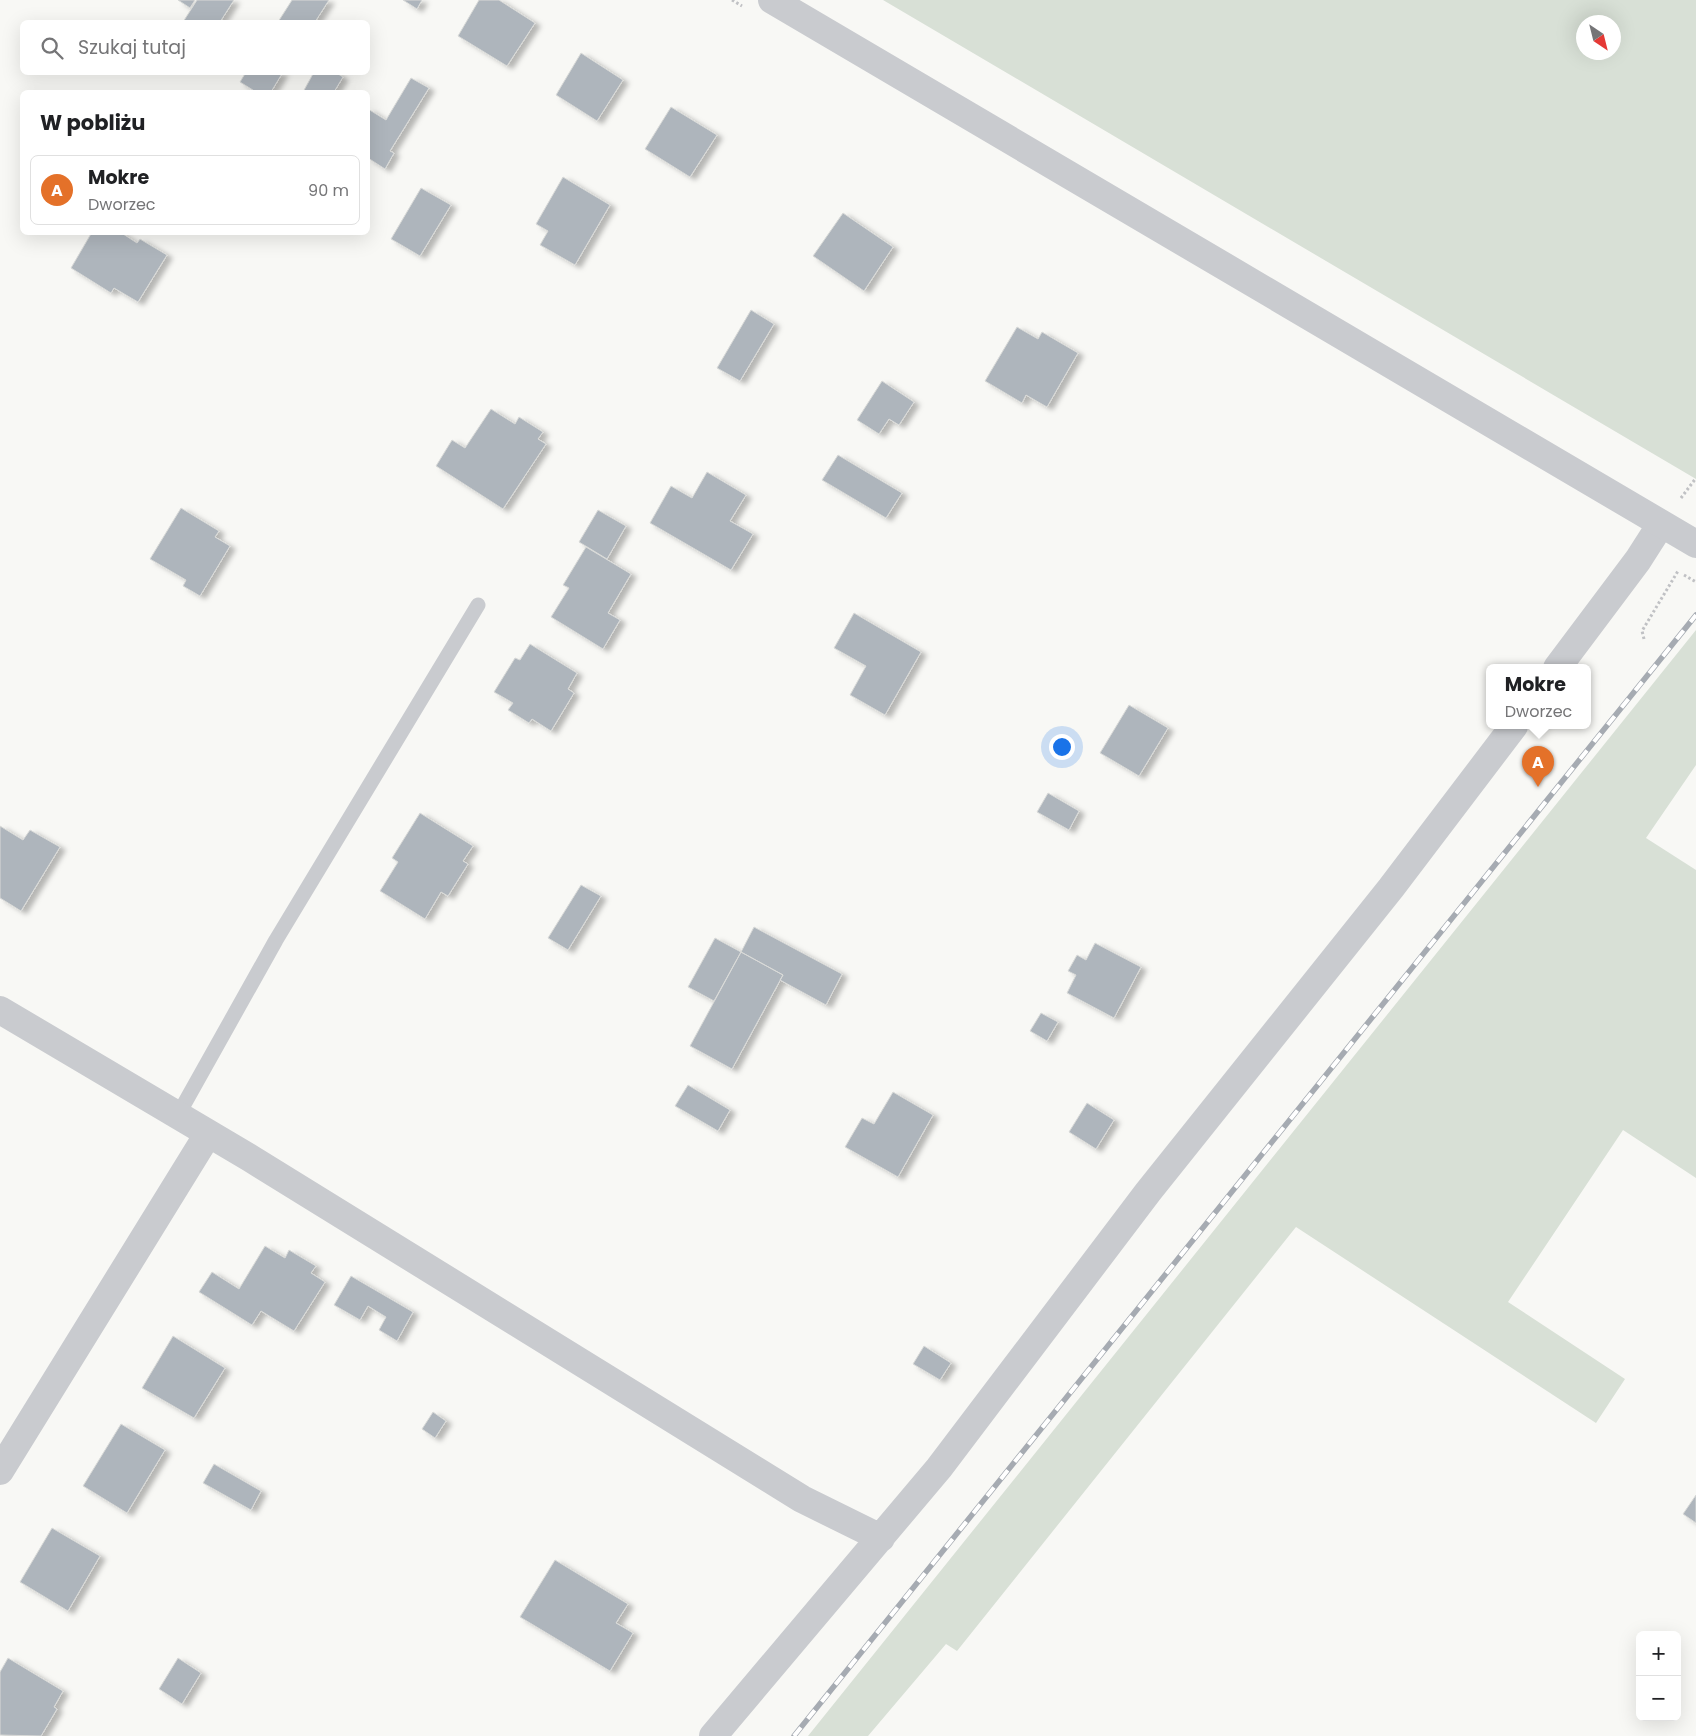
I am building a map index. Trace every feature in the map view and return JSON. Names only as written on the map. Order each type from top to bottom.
[{"type":"street","points":[[772,0],[1696,544]]},
{"type":"street","points":[[1560,664],[1638,560],[1661,524]]},
{"type":"street","points":[[712,1736],[882,1538],[938,1468],[1148,1192],[1391,888],[1512,729]]},
{"type":"street","points":[[0,1010],[178,1115],[527,1327],[802,1499],[882,1538]]},
{"type":"street","points":[[0,1471],[208,1134]]},
{"type":"lane","points":[[178,1115],[276,940],[478,605]]},
{"type":"path","points":[[1644,639],[1642,631],[1678,571]]},
{"type":"shaded area","points":[[883,0],[1696,0],[1696,479]]},
{"type":"shaded area","points":[[1696,630],[1696,765],[1646,838],[1696,870],[1696,1178],[1623,1130],[1508,1302],[1625,1379],[1596,1423],[1296,1227],[957,1651],[946,1644],[868,1736],[808,1736]]},
{"type":"building","points":[[178,0],[195,0],[190,8]]},
{"type":"building","points":[[197,0],[234,0],[221,20],[184,20]]},
{"type":"building","points":[[292,0],[329,0],[316,20],[279,20]]},
{"type":"building","points":[[403,0],[422,0],[417,9]]},
{"type":"building","points":[[479,0],[499,0],[535,23],[507,66],[458,36]]},
{"type":"building","points":[[581,53],[623,80],[597,121],[556,95]]},
{"type":"building","points":[[244,75],[281,75],[272,90],[253,90],[240,82]]},
{"type":"building","points":[[312,75],[340,75],[343,77],[335,90],[304,90]]},
{"type":"building","points":[[411,78],[429,88],[390,151],[394,153],[385,169],[370,159],[370,110],[386,120]]},
{"type":"building","points":[[671,107],[717,135],[690,177],[645,149]]},
{"type":"building","points":[[563,177],[610,205],[575,265],[540,245],[548,231],[536,224]]},
{"type":"building","points":[[421,188],[451,205],[420,256],[391,239]]},
{"type":"building","points":[[843,213],[893,247],[864,291],[813,256]]},
{"type":"building","points":[[90,235],[125,235],[137,243],[140,239],[167,255],[138,302],[114,288],[111,293],[71,268]]},
{"type":"building","points":[[751,310],[774,324],[740,381],[717,368]]},
{"type":"building","points":[[1017,327],[1038,339],[1042,332],[1078,353],[1047,407],[1026,395],[1022,403],[985,381]]},
{"type":"building","points":[[882,381],[914,402],[899,425],[889,419],[879,434],[857,420]]},
{"type":"building","points":[[491,409],[515,424],[519,417],[543,432],[538,439],[546,444],[503,509],[436,466],[452,440],[465,448]]},
{"type":"building","points":[[838,455],[902,493],[886,518],[822,480]]},
{"type":"building","points":[[707,472],[746,495],[730,521],[753,534],[731,570],[650,523],[671,486],[692,498]]},
{"type":"building","points":[[181,508],[219,531],[215,537],[230,546],[200,596],[183,586],[186,580],[150,559]]},
{"type":"building","points":[[598,510],[626,526],[607,559],[579,542]]},
{"type":"building","points":[[586,547],[631,574],[608,613],[620,620],[603,649],[551,617],[569,588],[563,585]]},
{"type":"building","points":[[854,613],[921,652],[885,715],[850,695],[866,666],[834,648]]},
{"type":"building","points":[[530,644],[577,673],[568,689],[574,693],[551,731],[532,719],[529,723],[508,710],[513,703],[494,692],[515,658],[520,660]]},
{"type":"building","points":[[1129,705],[1168,728],[1139,776],[1100,753]]},
{"type":"building","points":[[1048,793],[1079,811],[1069,830],[1037,812]]},
{"type":"building","points":[[420,813],[473,846],[463,861],[468,864],[448,896],[441,892],[425,919],[380,891],[398,862],[392,858]]},
{"type":"building","points":[[0,826],[23,840],[30,830],[60,847],[21,911],[0,898]]},
{"type":"building","points":[[581,885],[601,896],[568,950],[548,938]]},
{"type":"building","points":[[754,927],[842,974],[826,1005],[780,980],[783,975],[741,952]]},
{"type":"building","points":[[715,938],[741,952],[714,1001],[688,987]]},
{"type":"building","points":[[1095,943],[1141,967],[1114,1018],[1067,993],[1076,975],[1068,971],[1077,955],[1086,960]]},
{"type":"building","points":[[741,952],[783,975],[732,1069],[690,1046]]},
{"type":"building","points":[[1041,1013],[1058,1022],[1047,1041],[1030,1031]]},
{"type":"building","points":[[688,1085],[730,1110],[718,1131],[675,1106]]},
{"type":"building","points":[[893,1092],[933,1115],[898,1177],[845,1147],[862,1118],[874,1124]]},
{"type":"building","points":[[1087,1103],[1114,1120],[1096,1149],[1069,1132]]},
{"type":"building","points":[[265,1246],[285,1258],[289,1250],[316,1266],[311,1273],[325,1282],[294,1331],[261,1311],[252,1325],[199,1292],[212,1272],[239,1289]]},
{"type":"building","points":[[351,1276],[413,1312],[397,1341],[379,1330],[386,1317],[368,1306],[360,1320],[334,1305]]},
{"type":"building","points":[[173,1336],[225,1368],[194,1418],[142,1388]]},
{"type":"building","points":[[924,1346],[951,1363],[940,1380],[913,1364]]},
{"type":"building","points":[[433,1412],[446,1421],[435,1438],[422,1429]]},
{"type":"building","points":[[121,1424],[165,1450],[127,1513],[83,1486]]},
{"type":"building","points":[[214,1464],[261,1491],[251,1510],[203,1483]]},
{"type":"building","points":[[1696,1495],[1696,1523],[1683,1514]]},
{"type":"building","points":[[52,1528],[100,1556],[68,1611],[20,1582]]},
{"type":"building","points":[[555,1560],[628,1604],[616,1623],[633,1633],[610,1671],[520,1617]]},
{"type":"building","points":[[8,1658],[63,1691],[54,1707],[57,1709],[41,1736],[0,1735],[0,1672]]},
{"type":"building","points":[[178,1658],[201,1673],[182,1704],[159,1689]]},
{"type":"railway","points":[[794,1736],[1696,615]]},
{"type":"place","name":"Mokre","points":[[1538,787]]}]
